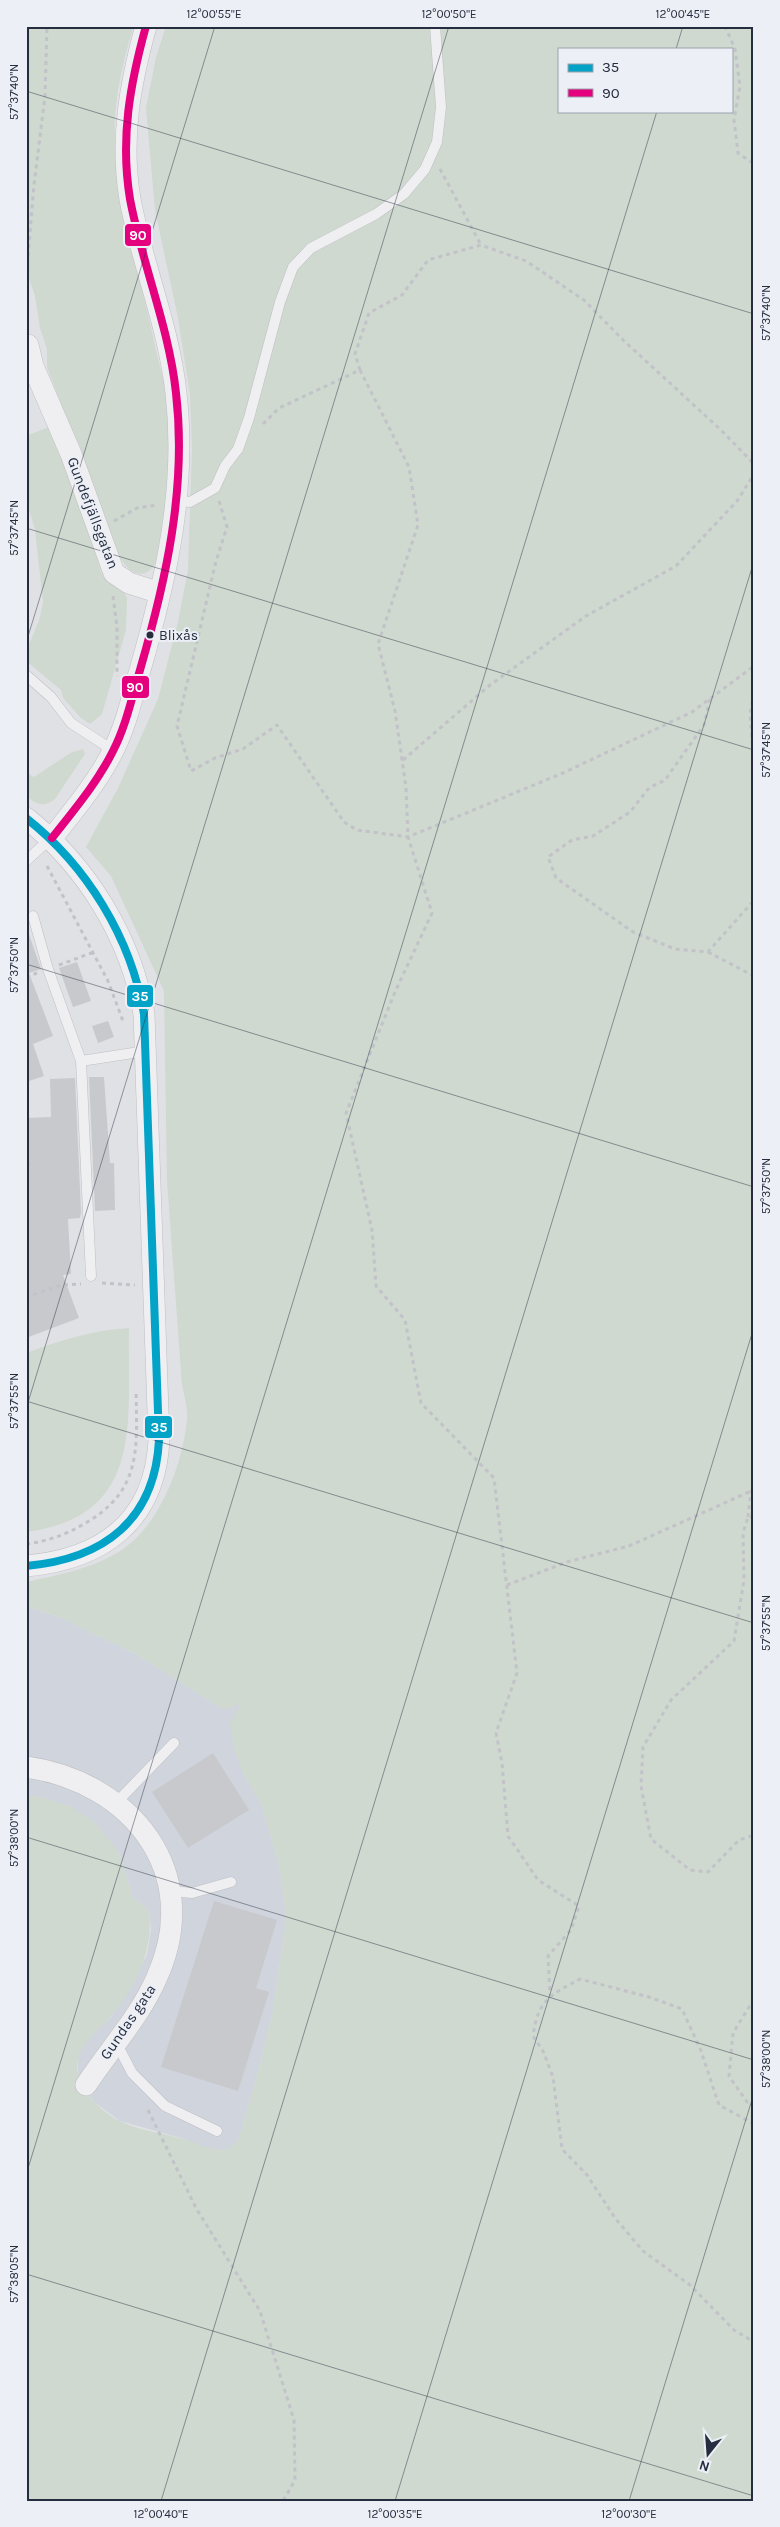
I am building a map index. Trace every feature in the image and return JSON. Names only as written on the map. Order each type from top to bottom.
[{"type":"street","points":[[52,838],[98,778],[114,751],[120,736],[160,593],[177,501],[179,453],[176,394],[168,344],[137,230],[127,164],[128,102],[146,26]]},
{"type":"street","name":"Gundefjällsgatan","points":[[28,345],[30,367],[71,454],[114,573],[129,583],[160,593]]},
{"type":"street","points":[[26,818],[52,838],[66,853],[101,901],[122,942],[140,989],[144,1014],[146,1051],[160,1440],[154,1477],[146,1499],[134,1517],[118,1533],[100,1546],[77,1556],[46,1564],[26,1566]]},
{"type":"street","name":"Gundas gata","points":[[26,1767],[70,1778],[93,1787],[117,1802],[146,1834],[161,1856],[172,1892],[172,1922],[167,1950],[158,1976],[148,1997],[86,2084]]},
{"type":"lane","points":[[177,501],[190,502],[215,488],[225,466],[238,449],[280,302],[293,267],[310,248],[376,214],[404,194],[425,169],[437,142],[441,107],[435,26]]},
{"type":"lane","points":[[26,675],[52,697],[71,723],[114,751]]},
{"type":"lane","points":[[26,861],[52,838]]},
{"type":"lane","points":[[33,916],[48,969],[82,1061],[90,1276]]},
{"type":"lane","points":[[82,1061],[146,1051]]},
{"type":"lane","points":[[117,1802],[174,1743]]},
{"type":"lane","points":[[172,1892],[192,1893],[231,1882]]},
{"type":"lane","points":[[116,2041],[132,2073],[165,2106],[217,2131]]},
{"type":"path","points":[[26,280],[34,185],[45,96],[47,26]]},
{"type":"path","points":[[725,26],[735,49],[740,86],[734,120],[738,153],[754,164]]},
{"type":"path","points":[[432,154],[481,246]]},
{"type":"path","points":[[550,1995],[548,1956],[572,1930],[579,1906],[538,1880],[508,1836],[502,1763],[496,1733],[517,1673],[494,1478],[421,1403],[405,1320],[376,1286],[372,1230],[346,1113],[395,992],[432,913],[408,837],[406,788],[395,711],[378,644],[418,525],[409,467],[360,370],[355,354],[369,313],[402,295],[428,260],[481,246],[526,261],[584,300],[623,340],[721,430],[754,464]]},
{"type":"path","points":[[258,428],[279,408],[360,370]]},
{"type":"path","points":[[402,761],[490,685],[578,621],[676,566],[736,501],[754,474]]},
{"type":"path","points":[[215,488],[227,527],[216,561],[177,726],[191,771],[215,758],[243,749],[278,726],[344,822],[358,830],[408,837],[563,773],[692,712],[754,666]]},
{"type":"path","points":[[99,528],[137,508],[177,501]]},
{"type":"path","points":[[114,573],[112,592],[117,627],[118,656],[116,679]]},
{"type":"path","points":[[754,693],[750,713],[754,768]]},
{"type":"path","points":[[710,698],[704,725],[665,780],[649,788],[630,812],[594,836],[572,840],[548,857],[556,878],[633,932],[675,949],[708,952],[754,976]]},
{"type":"path","points":[[37,853],[45,862],[94,952],[117,1002],[123,1024]]},
{"type":"path","points":[[708,952],[754,900]]},
{"type":"path","points":[[26,1164],[34,1163]]},
{"type":"path","points":[[134,1279],[135,1294]]},
{"type":"path","points":[[26,1544],[48,1541],[75,1529],[101,1514],[116,1501],[127,1482],[135,1454],[136,1382]]},
{"type":"path","points":[[507,1585],[567,1562],[629,1546],[752,1490]]},
{"type":"path","points":[[752,1490],[748,1517],[743,1533],[744,1580],[734,1641],[670,1700],[643,1747],[641,1786],[651,1840],[690,1870],[708,1872],[739,1840],[754,1835]]},
{"type":"path","points":[[748,1517],[754,1517]]},
{"type":"path","points":[[754,2124],[719,2105],[701,2051],[682,2009],[649,1997],[580,1979],[550,1995],[536,2016],[533,2036],[543,2051],[553,2077],[562,2149],[587,2175],[616,2218],[643,2251],[690,2285],[734,2330],[754,2342]]},
{"type":"path","points":[[754,1999],[733,2033],[729,2076],[747,2102],[754,2104]]},
{"type":"path","points":[[146,2105],[196,2208],[260,2310],[294,2420],[296,2480],[283,2501]]},
{"type":"shaded area","points":[[26,26],[134,26],[126,52],[117,96],[115,138],[117,165],[131,245],[167,394],[170,423],[169,498],[166,525],[161,548],[154,565],[145,573],[140,574],[132,571],[117,552],[47,367],[47,349],[40,328],[35,296],[26,270]]},
{"type":"shaded area","points":[[166,26],[754,26],[754,2501],[26,2501],[26,1795],[45,1798],[71,1807],[94,1822],[119,1852],[132,1896],[149,1911],[149,1939],[136,1979],[121,2004],[85,2044],[79,2056],[77,2066],[82,2086],[95,2103],[120,2121],[151,2132],[183,2139],[214,2149],[226,2150],[238,2141],[257,2077],[272,2015],[285,1930],[285,1905],[278,1860],[262,1806],[243,1773],[234,1748],[230,1724],[241,1704],[230,1708],[221,1708],[136,1654],[62,1618],[26,1606],[26,1582],[89,1566],[112,1556],[136,1538],[159,1508],[168,1491],[181,1454],[187,1419],[182,1385],[167,1181],[164,991],[111,876],[86,847],[118,788],[158,699],[178,622],[188,570],[192,448],[190,395],[178,318],[155,210],[146,108],[156,57]]},
{"type":"shaded area","points":[[49,427],[93,542],[101,572],[124,592],[127,598],[126,630],[102,714],[90,724],[81,718],[63,698],[61,690],[26,661],[26,651],[39,621],[43,602],[35,529],[26,501],[26,436]]},
{"type":"shaded area","points":[[83,749],[85,754],[55,799],[51,802],[40,804],[26,796],[26,772],[34,777],[72,752]]},
{"type":"shaded area","points":[[129,1328],[127,1429],[122,1459],[111,1485],[92,1506],[65,1522],[26,1532],[26,1353],[64,1340],[115,1329]]},
{"type":"shaded area","points":[[26,1606],[62,1618],[136,1654],[221,1708],[241,1704],[243,1773],[262,1806],[278,1860],[285,1905],[285,1930],[272,2015],[257,2077],[238,2141],[226,2151],[209,2150],[184,2139],[120,2121],[94,2102],[78,2080],[78,2058],[84,2043],[112,2016],[147,1955],[151,1929],[149,1911],[132,1896],[119,1852],[45,1798],[26,1795]]},
{"type":"building","points":[[26,926],[41,969],[29,973],[53,1036],[33,1044],[44,1076],[26,1082]]},
{"type":"building","points":[[77,962],[91,1001],[73,1007],[59,968]]},
{"type":"building","points":[[108,1021],[114,1037],[98,1043],[92,1026]]},
{"type":"building","points":[[89,1077],[104,1077],[110,1163],[114,1163],[115,1210],[95,1211]]},
{"type":"building","points":[[75,1078],[81,1212],[80,1218],[68,1219],[71,1274],[63,1275],[79,1318],[26,1338],[26,1118],[51,1117],[50,1079]]},
{"type":"building","points":[[213,1753],[249,1810],[188,1848],[152,1792]]},
{"type":"building","points":[[214,1901],[277,1920],[256,1988],[269,1992],[238,2091],[161,2067]]},
{"type":"transit line","name":"90","points":[[52,838],[100,774],[122,732],[166,568],[176,499],[179,464],[179,428],[173,368],[162,320],[135,223],[127,177],[126,133],[128,112],[135,69],[146,26]]},
{"type":"transit line","name":"35","points":[[26,818],[68,858],[87,881],[103,906],[129,958],[144,1014],[159,1440],[155,1468],[148,1492],[136,1513],[120,1530],[101,1544],[79,1555],[54,1562],[26,1566]]},
{"type":"place","name":"Blixås","points":[[150,635]]}]
